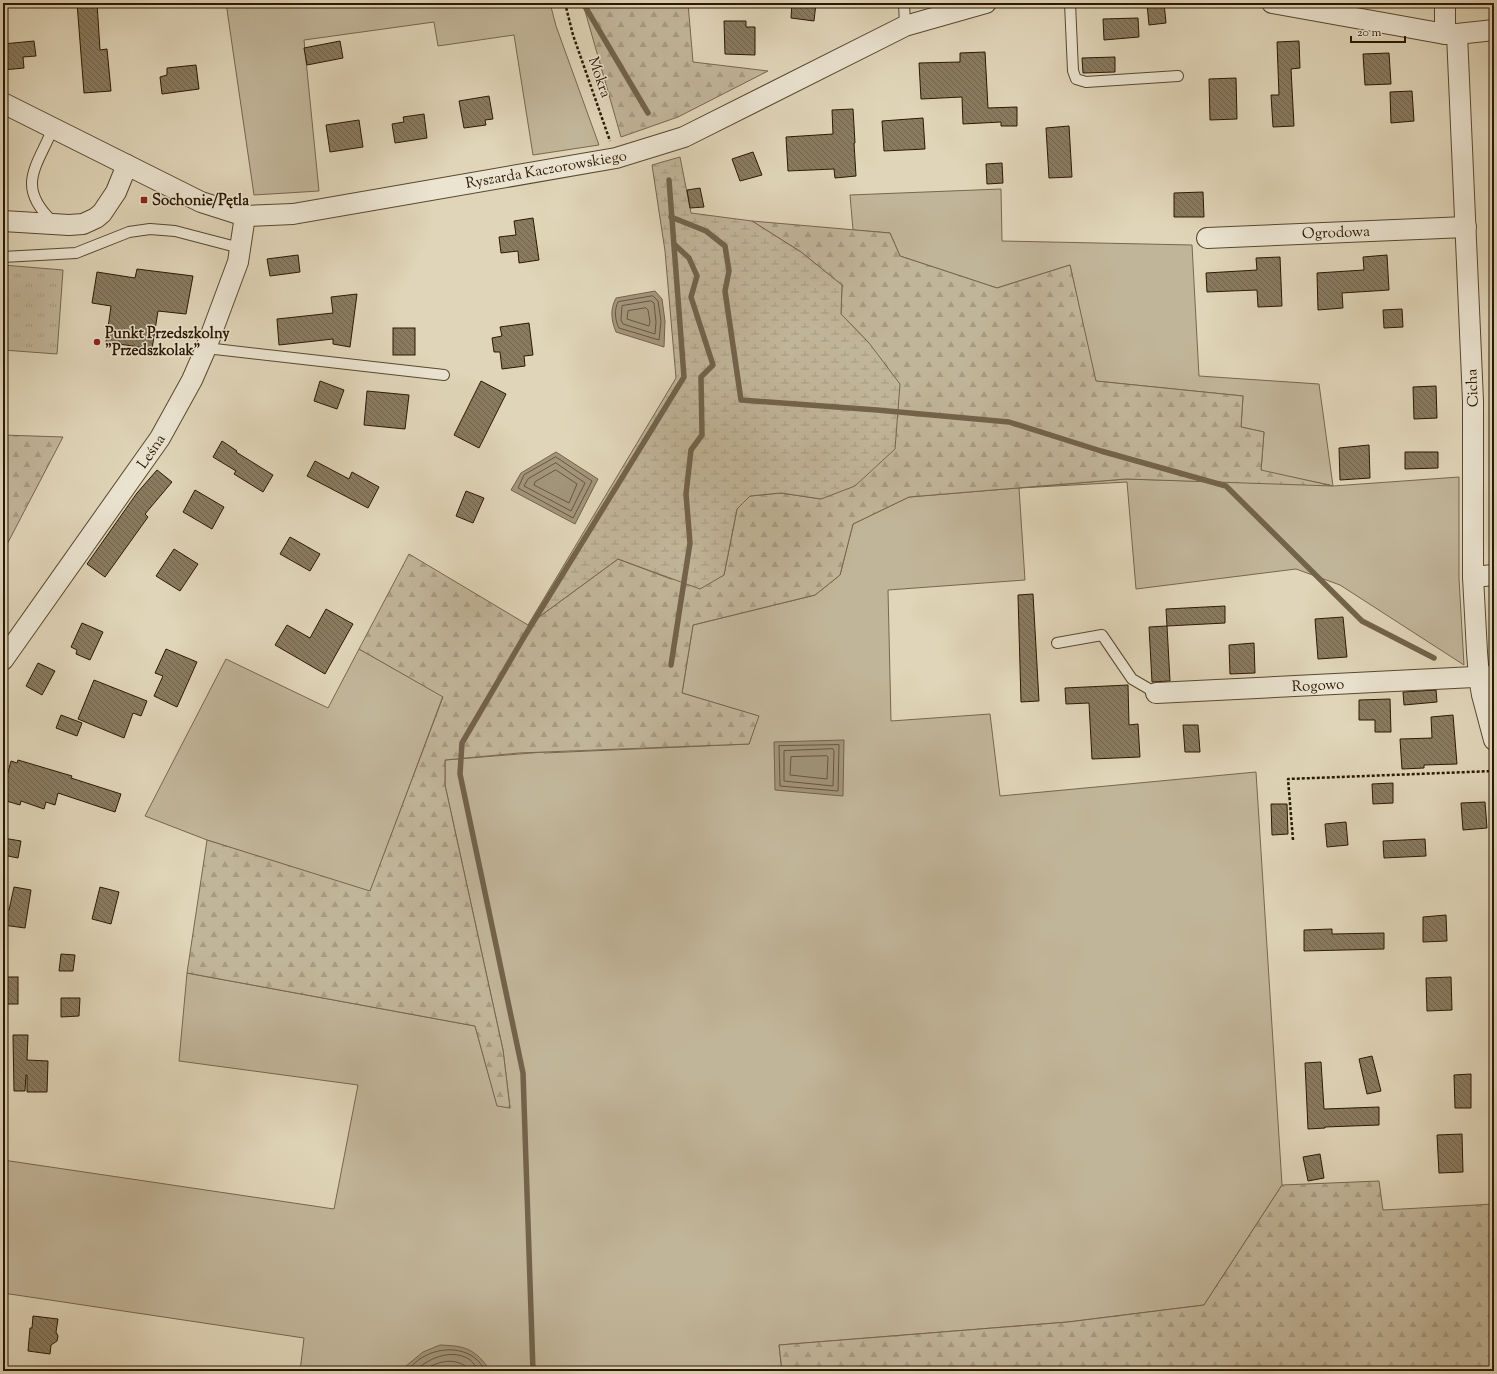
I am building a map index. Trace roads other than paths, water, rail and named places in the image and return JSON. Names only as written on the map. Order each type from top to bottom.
[{"type":"street","name":"Ryszarda Kaczorowskiego","points":[[245,216],[293,214],[616,158],[684,137],[905,26],[986,3]]},
{"type":"street","points":[[1272,3],[1451,34],[1494,30]]},
{"type":"street","name":"Cicha","points":[[1445,3],[1451,34],[1466,227],[1473,401],[1473,577],[1494,740]]},
{"type":"street","points":[[3,103],[201,202],[245,216]]},
{"type":"street","points":[[3,221],[55,225],[83,224],[96,218],[102,213],[116,192],[127,164]]},
{"type":"street","name":"Leśna","points":[[3,660],[160,438],[192,380],[206,348],[238,262],[245,216]]},
{"type":"street","name":"Ogrodowa","points":[[1207,238],[1466,227]]},
{"type":"street","points":[[1473,577],[1494,575]]},
{"type":"street","name":"Rogowo","points":[[1156,693],[1486,676]]},
{"type":"lane","points":[[904,3],[905,26]]},
{"type":"lane","points":[[1070,3],[1073,71],[1076,79],[1086,82],[1178,76]]},
{"type":"lane","points":[[52,128],[36,161],[31,188],[35,202],[42,212],[55,225]]},
{"type":"lane","points":[[3,257],[76,253],[129,232],[150,229],[175,231],[240,248]]},
{"type":"lane","points":[[206,348],[444,375]]},
{"type":"lane","points":[[1057,642],[1102,635],[1132,679],[1156,693]]},
{"type":"water","points":[[655,291],[662,299],[665,321],[664,347],[616,332],[612,319],[612,310],[616,298]]},
{"type":"water","points":[[556,452],[598,479],[575,524],[511,490],[521,473]]},
{"type":"water","points":[[844,740],[843,796],[775,790],[774,742]]},
{"type":"water","points":[[440,1345],[458,1346],[468,1349],[482,1360],[489,1371],[400,1371],[423,1352]]},
{"type":"waterway","points":[[583,3],[648,113]]},
{"type":"waterway","points":[[533,1371],[523,1073],[460,774],[462,743],[524,637],[684,377],[669,180]]},
{"type":"waterway","points":[[671,217],[706,231],[725,246],[729,271],[725,291],[741,400],[1009,422],[1101,451],[1226,486],[1362,621],[1434,658]]},
{"type":"waterway","points":[[671,665],[690,543],[686,494],[691,450],[702,435],[701,377],[713,365],[691,297],[697,276],[689,258],[674,244]]},
{"type":"place","name":"Sochonie/Pętla","points":[[144,200]]},
{"type":"place","name":"Punkt Przedszkolny \"Przedszkolak\"","points":[[97,342]]}]
